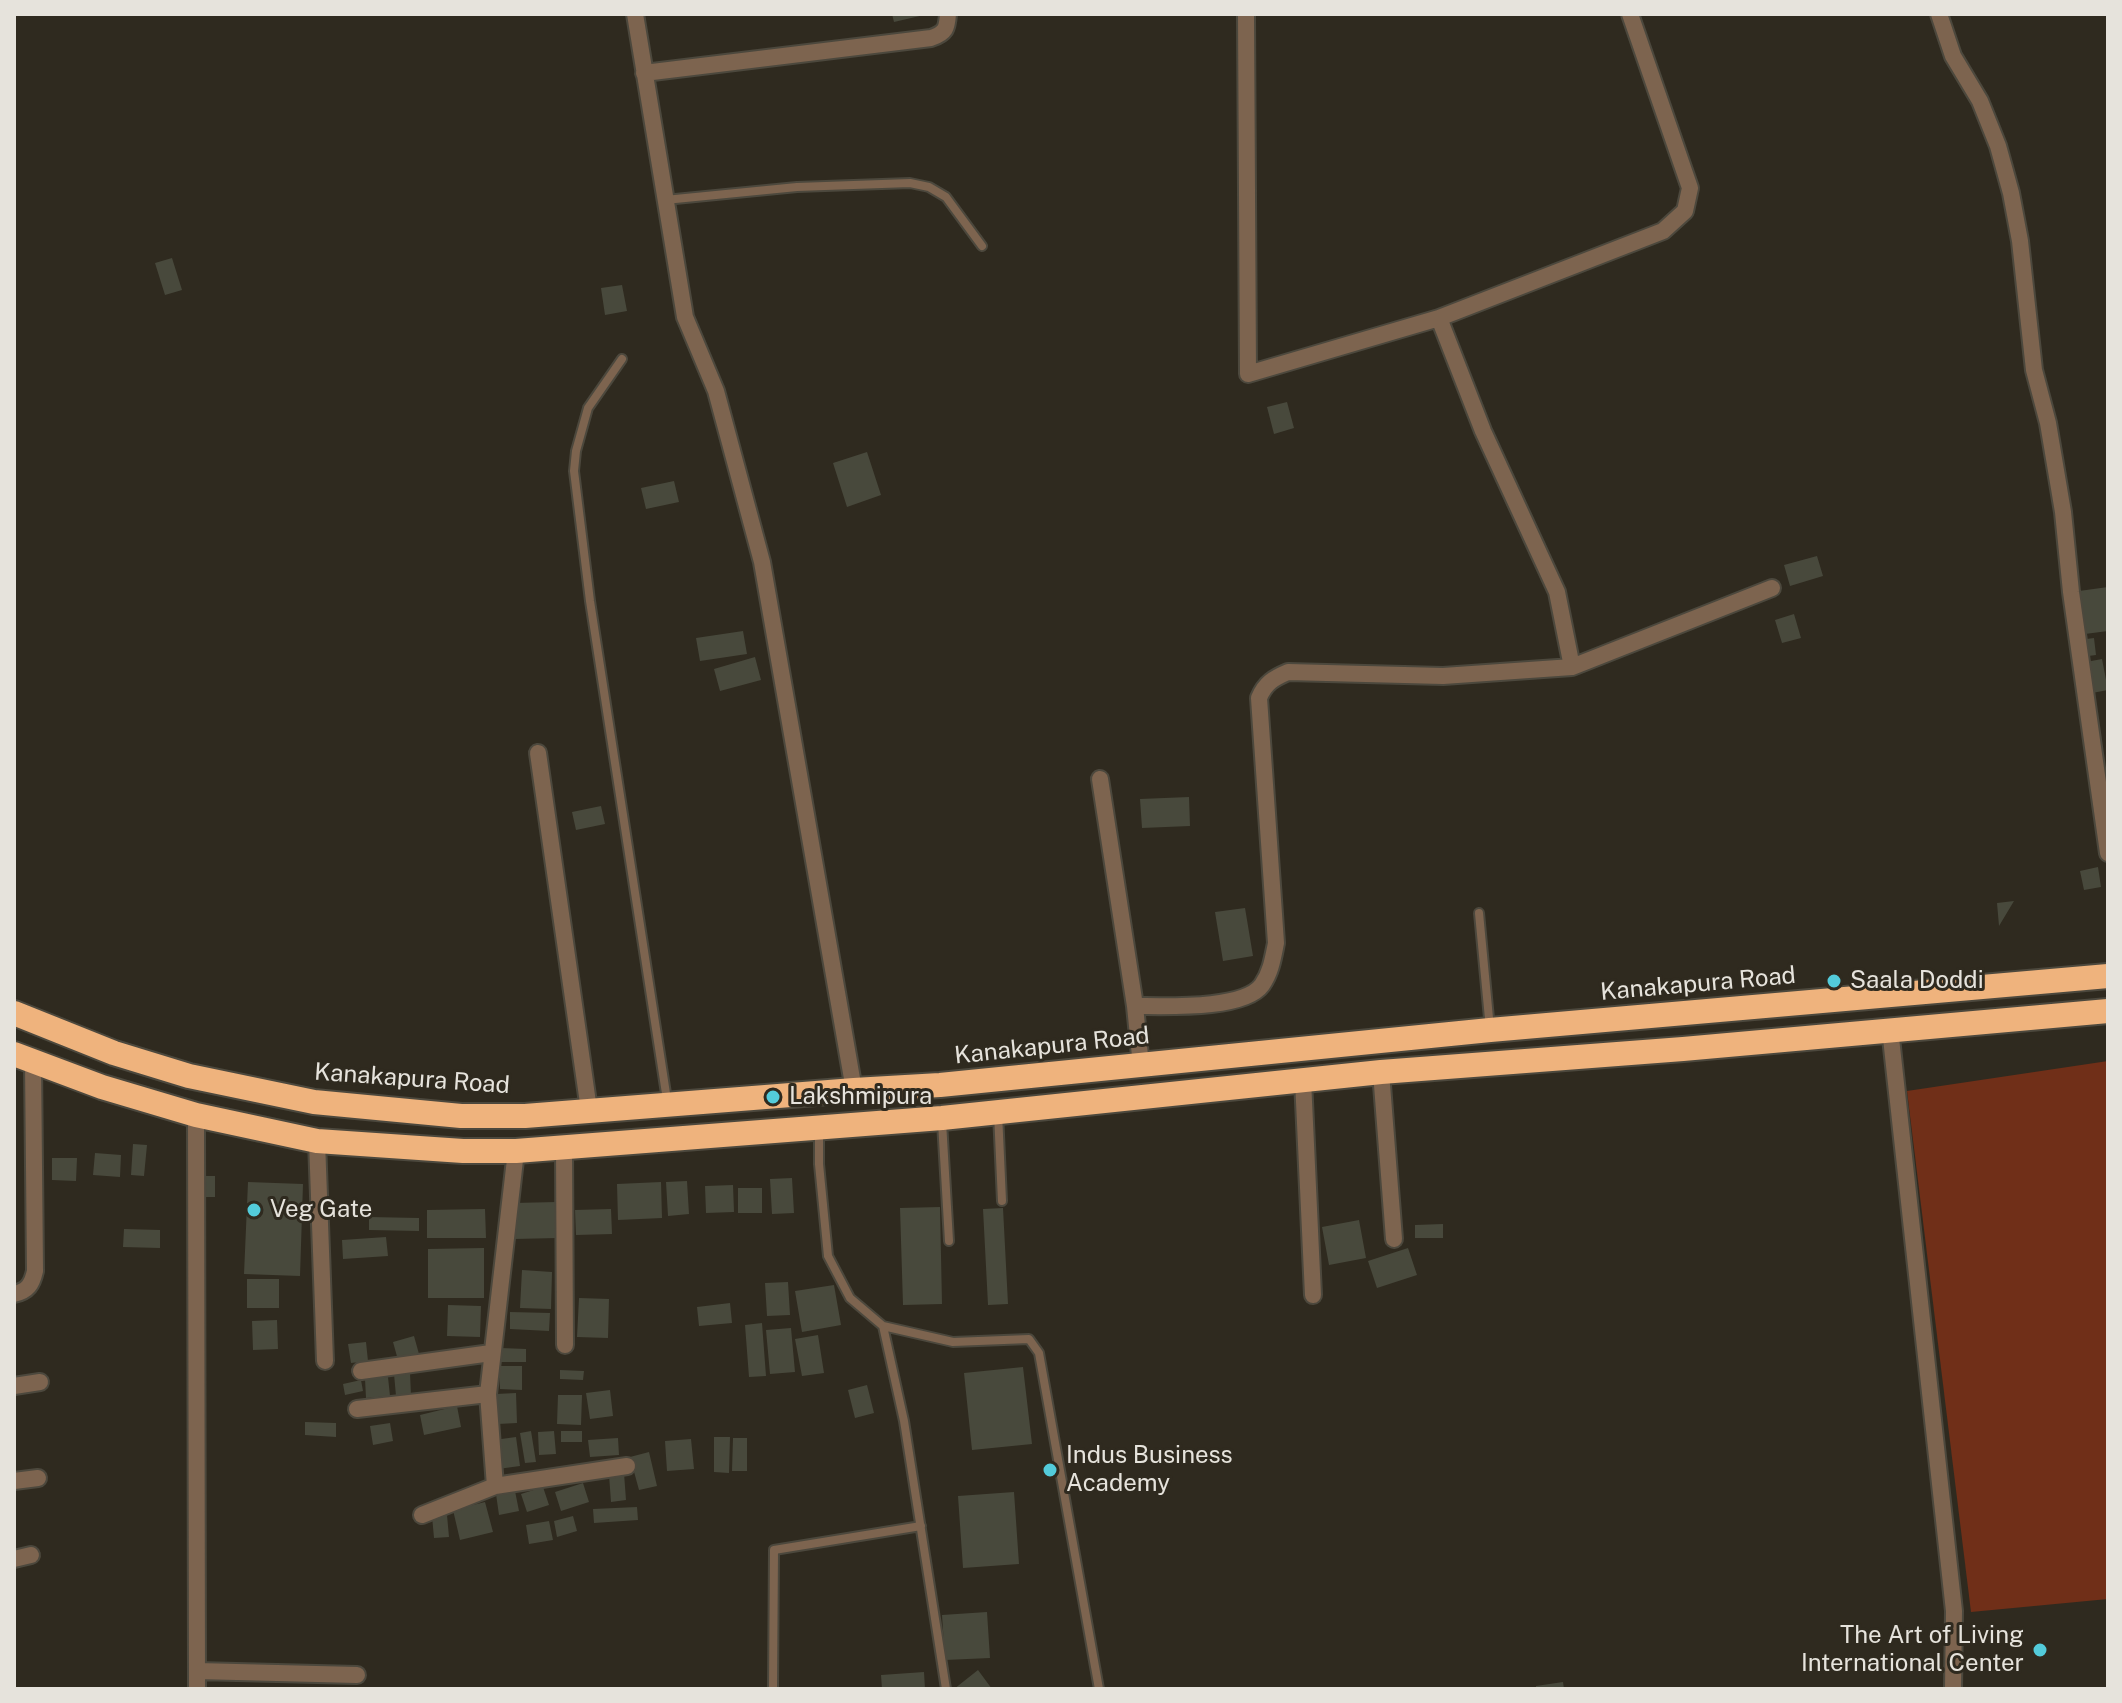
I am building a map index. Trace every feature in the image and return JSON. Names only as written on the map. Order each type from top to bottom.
[{"type":"highway","name":"Kanakapura Road","points":[[14,1013],[114,1053],[189,1076],[314,1102],[461,1116],[525,1116],[940,1085],[1490,1030],[2108,976]]},
{"type":"highway","points":[[24,1058],[102,1087],[196,1115],[317,1141],[463,1151],[516,1151],[942,1118],[1381,1072],[1697,1048],[2108,1011]]},
{"type":"highway","points":[[1220,1058],[1223,1088]]},
{"type":"street","points":[[635,14],[685,317],[716,391],[738,463],[762,562],[854,1090]]},
{"type":"street","points":[[644,73],[931,38],[947,29],[948,14]]},
{"type":"street","points":[[1246,14],[1248,374],[1439,318],[1663,231],[1685,211],[1690,188],[1630,14]]},
{"type":"street","points":[[1939,14],[1953,56],[1980,101],[1998,146],[2011,193],[2020,241],[2034,370],[2048,423],[2063,512],[2071,592],[2108,853]]},
{"type":"street","points":[[1439,318],[1483,431],[1557,592],[1572,667]]},
{"type":"street","points":[[1135,1006],[1246,999],[1261,987],[1272,965],[1276,943],[1259,698],[1262,689],[1272,679],[1288,672],[1443,676],[1572,667],[1772,588]]},
{"type":"street","points":[[538,753],[589,1110]]},
{"type":"street","points":[[1100,779],[1135,1006],[1141,1066]]},
{"type":"street","points":[[1890,1029],[1954,1611],[1953,1689]]},
{"type":"street","points":[[14,1294],[32,1284],[35,1271],[24,1058]]},
{"type":"street","points":[[1381,1072],[1394,1239]]},
{"type":"street","points":[[1303,1080],[1313,1295]]},
{"type":"street","points":[[196,1115],[197,1689]]},
{"type":"street","points":[[317,1141],[325,1361]]},
{"type":"street","points":[[564,1147],[565,1345]]},
{"type":"street","points":[[495,1486],[488,1394],[516,1151]]},
{"type":"street","points":[[361,1371],[491,1353]]},
{"type":"street","points":[[14,1386],[40,1382]]},
{"type":"street","points":[[357,1409],[488,1394]]},
{"type":"street","points":[[422,1515],[495,1486],[627,1466]]},
{"type":"street","points":[[14,1481],[38,1478]]},
{"type":"street","points":[[197,1671],[357,1675]]},
{"type":"lane","points":[[664,200],[797,187],[910,183],[929,187],[946,197],[982,246]]},
{"type":"lane","points":[[622,359],[588,408],[574,471],[592,616],[668,1105]]},
{"type":"lane","points":[[1479,913],[1490,1030]]},
{"type":"lane","points":[[998,1113],[1002,1201]]},
{"type":"lane","points":[[942,1118],[949,1241]]},
{"type":"lane","points":[[819,1126],[819,1164],[828,1256],[850,1298],[883,1326],[953,1342],[1029,1339],[1039,1353],[1099,1689]]},
{"type":"lane","points":[[883,1326],[904,1421],[946,1689]]},
{"type":"lane","points":[[773,1689],[774,1550],[921,1526]]},
{"type":"shaded area","points":[[2108,1061],[2108,1599],[1971,1612],[1907,1091]]},
{"type":"building","points":[[892,14],[924,14],[924,15],[894,22]]},
{"type":"building","points":[[172,258],[182,290],[165,295],[155,263]]},
{"type":"building","points":[[622,285],[627,311],[605,315],[601,288]]},
{"type":"building","points":[[1287,402],[1294,428],[1274,434],[1267,407]]},
{"type":"building","points":[[867,452],[881,495],[847,507],[833,463]]},
{"type":"building","points":[[674,481],[679,502],[646,509],[641,488]]},
{"type":"building","points":[[1817,556],[1823,576],[1790,586],[1784,565]]},
{"type":"building","points":[[2108,587],[2108,631],[2085,634],[2079,591]]},
{"type":"building","points":[[1794,614],[1801,638],[1782,643],[1775,620]]},
{"type":"building","points":[[743,631],[747,654],[700,661],[696,638]]},
{"type":"building","points":[[2094,638],[2096,655],[2081,657],[2079,640]]},
{"type":"building","points":[[755,657],[761,680],[720,691],[714,669]]},
{"type":"building","points":[[2102,659],[2108,690],[2092,693],[2086,662]]},
{"type":"building","points":[[1189,797],[1190,826],[1142,828],[1140,799]]},
{"type":"building","points":[[601,806],[605,824],[576,830],[572,812]]},
{"type":"building","points":[[2098,867],[2101,887],[2084,890],[2080,871]]},
{"type":"building","points":[[2014,901],[1999,926],[1997,903]]},
{"type":"building","points":[[1245,908],[1253,956],[1223,961],[1215,912]]},
{"type":"building","points":[[133,1144],[147,1145],[144,1176],[131,1175]]},
{"type":"building","points":[[95,1153],[121,1155],[120,1177],[93,1175]]},
{"type":"building","points":[[52,1158],[77,1158],[76,1181],[52,1180]]},
{"type":"building","points":[[203,1176],[215,1176],[215,1197],[204,1197]]},
{"type":"building","points":[[792,1178],[794,1213],[772,1214],[770,1179]]},
{"type":"building","points":[[687,1181],[689,1214],[668,1216],[666,1182]]},
{"type":"building","points":[[248,1182],[303,1184],[300,1276],[244,1274]]},
{"type":"building","points":[[661,1182],[662,1218],[618,1220],[617,1184]]},
{"type":"building","points":[[733,1185],[734,1212],[706,1213],[705,1186]]},
{"type":"building","points":[[738,1188],[762,1188],[762,1213],[738,1213]]},
{"type":"building","points":[[557,1202],[558,1238],[514,1239],[513,1203]]},
{"type":"building","points":[[940,1207],[942,1304],[903,1305],[900,1208]]},
{"type":"building","points":[[1003,1208],[1008,1304],[988,1305],[983,1209]]},
{"type":"building","points":[[485,1209],[486,1238],[427,1238],[427,1210]]},
{"type":"building","points":[[611,1209],[612,1234],[576,1235],[575,1210]]},
{"type":"building","points":[[369,1217],[419,1218],[419,1231],[369,1230]]},
{"type":"building","points":[[1359,1220],[1366,1258],[1329,1265],[1322,1227]]},
{"type":"building","points":[[1443,1224],[1443,1238],[1415,1238],[1415,1225]]},
{"type":"building","points":[[124,1229],[160,1230],[160,1248],[123,1247]]},
{"type":"building","points":[[386,1237],[388,1256],[343,1259],[342,1240]]},
{"type":"building","points":[[484,1248],[484,1298],[428,1298],[428,1249]]},
{"type":"building","points":[[1408,1248],[1417,1275],[1377,1288],[1368,1261]]},
{"type":"building","points":[[522,1270],[552,1272],[551,1309],[520,1308]]},
{"type":"building","points":[[247,1279],[279,1279],[279,1308],[247,1308]]},
{"type":"building","points":[[788,1282],[790,1315],[767,1316],[765,1283]]},
{"type":"building","points":[[834,1285],[841,1325],[802,1332],[795,1291]]},
{"type":"building","points":[[579,1298],[609,1299],[608,1338],[577,1337]]},
{"type":"building","points":[[730,1303],[732,1323],[699,1326],[697,1307]]},
{"type":"building","points":[[448,1305],[481,1306],[480,1337],[447,1336]]},
{"type":"building","points":[[510,1312],[550,1313],[549,1331],[510,1329]]},
{"type":"building","points":[[277,1320],[278,1349],[253,1350],[252,1321]]},
{"type":"building","points":[[762,1323],[766,1376],[749,1377],[745,1325]]},
{"type":"building","points":[[791,1328],[795,1372],[770,1374],[766,1330]]},
{"type":"building","points":[[818,1335],[824,1373],[802,1376],[795,1339]]},
{"type":"building","points":[[414,1336],[419,1354],[398,1360],[393,1342]]},
{"type":"building","points":[[366,1342],[368,1361],[351,1363],[348,1344]]},
{"type":"building","points":[[501,1348],[526,1349],[526,1362],[501,1362]]},
{"type":"building","points":[[499,1366],[522,1366],[522,1390],[500,1389]]},
{"type":"building","points":[[1023,1367],[1032,1444],[972,1450],[964,1373]]},
{"type":"building","points":[[560,1370],[584,1371],[583,1380],[560,1379]]},
{"type":"building","points":[[410,1373],[411,1395],[396,1396],[394,1374]]},
{"type":"building","points":[[388,1377],[390,1396],[366,1398],[365,1379]]},
{"type":"building","points":[[361,1380],[363,1391],[345,1395],[343,1384]]},
{"type":"building","points":[[867,1385],[874,1413],[855,1418],[848,1390]]},
{"type":"building","points":[[610,1390],[613,1416],[590,1419],[586,1393]]},
{"type":"building","points":[[516,1393],[517,1423],[498,1424],[496,1394]]},
{"type":"building","points":[[558,1395],[582,1395],[581,1425],[557,1424]]},
{"type":"building","points":[[457,1406],[461,1427],[424,1435],[420,1415]]},
{"type":"building","points":[[305,1422],[336,1423],[336,1437],[305,1435]]},
{"type":"building","points":[[390,1423],[393,1441],[373,1445],[370,1426]]},
{"type":"building","points":[[531,1431],[536,1462],[525,1463],[520,1433]]},
{"type":"building","points":[[554,1431],[556,1454],[539,1455],[538,1432]]},
{"type":"building","points":[[561,1431],[582,1431],[582,1442],[561,1442]]},
{"type":"building","points":[[516,1437],[520,1466],[498,1469],[494,1440]]},
{"type":"building","points":[[714,1437],[730,1437],[729,1473],[714,1472]]},
{"type":"building","points":[[618,1438],[619,1455],[590,1457],[588,1440]]},
{"type":"building","points":[[733,1438],[747,1438],[747,1471],[732,1471]]},
{"type":"building","points":[[691,1439],[694,1469],[667,1471],[665,1441]]},
{"type":"building","points":[[649,1452],[657,1486],[639,1490],[630,1457]]},
{"type":"building","points":[[624,1473],[626,1500],[611,1502],[609,1475]]},
{"type":"building","points":[[583,1483],[589,1502],[561,1511],[555,1492]]},
{"type":"building","points":[[543,1487],[549,1505],[527,1512],[521,1494]]},
{"type":"building","points":[[515,1491],[519,1511],[499,1515],[496,1494]]},
{"type":"building","points":[[1014,1492],[1019,1564],[963,1568],[958,1496]]},
{"type":"building","points":[[485,1502],[493,1532],[460,1540],[453,1510]]},
{"type":"building","points":[[637,1507],[638,1520],[594,1523],[593,1509]]},
{"type":"building","points":[[447,1515],[449,1537],[434,1538],[432,1516]]},
{"type":"building","points":[[573,1516],[577,1531],[557,1537],[554,1521]]},
{"type":"building","points":[[549,1521],[553,1540],[529,1544],[526,1525]]},
{"type":"building","points":[[987,1612],[990,1658],[945,1660],[942,1615]]},
{"type":"building","points":[[978,1670],[992,1689],[954,1689]]},
{"type":"building","points":[[924,1672],[925,1689],[882,1689],[881,1675]]},
{"type":"building","points":[[1563,1682],[1564,1689],[1536,1689],[1536,1686]]},
{"type":"place","name":"Saala Doddi","points":[[1834,981]]},
{"type":"place","name":"Lakshmipura","points":[[773,1097]]},
{"type":"place","name":"Veg Gate","points":[[254,1210]]},
{"type":"place","name":"Indus Business Academy","points":[[1050,1470]]},
{"type":"place","name":"The Art of Living International Center","points":[[2040,1650]]}]
